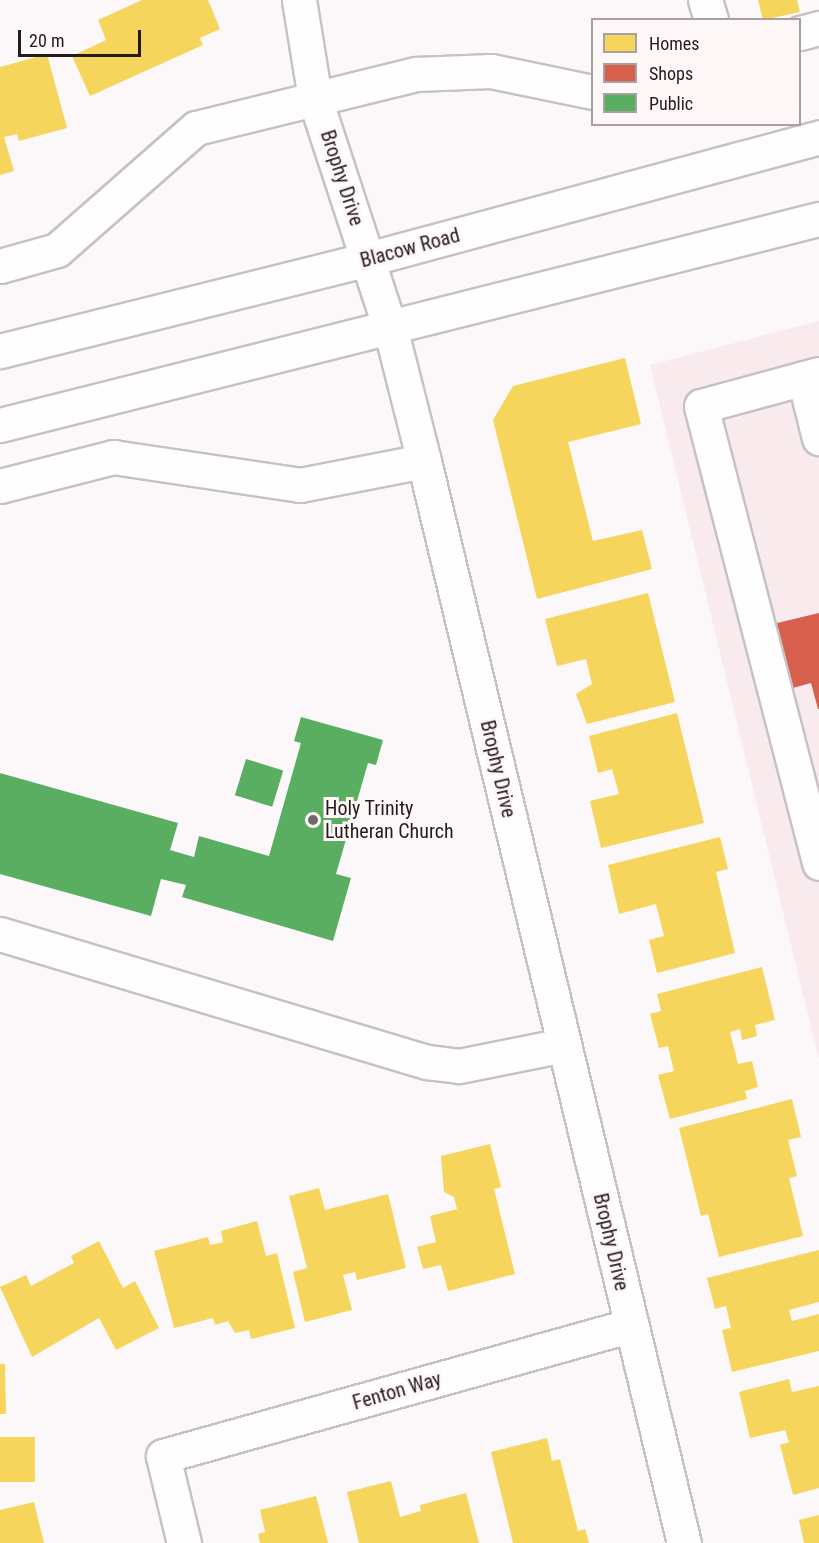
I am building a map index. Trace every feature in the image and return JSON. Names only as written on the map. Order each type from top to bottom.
[{"type":"street","name":"Brophy Drive","points":[[299,0],[315,99],[391,331],[424,461],[684,1543]]},
{"type":"street","points":[[705,0],[710,18]]},
{"type":"street","points":[[801,33],[819,28]]},
{"type":"street","points":[[0,266],[57,250],[196,128],[416,74],[470,72],[591,92]]},
{"type":"street","name":"Blacow Road","points":[[0,351],[368,259],[819,137]]},
{"type":"street","points":[[0,425],[391,331],[819,219]]},
{"type":"street","points":[[819,438],[811,376],[701,406],[819,863]]},
{"type":"street","points":[[0,486],[113,457],[300,485],[424,461]]},
{"type":"street","points":[[0,934],[427,1062],[459,1066],[564,1045]]},
{"type":"street","name":"Fenton Way","points":[[184,1543],[163,1456],[631,1325]]},
{"type":"shaded area","points":[[819,321],[819,1060],[650,365]]},
{"type":"building: Homes","points":[[142,0],[208,0],[220,29],[200,38],[203,45],[90,96],[72,56],[106,40],[98,20]]},
{"type":"building: Homes","points":[[758,0],[797,0],[800,12],[762,18]]},
{"type":"building: Homes","points":[[47,54],[67,128],[19,141],[17,134],[4,137],[14,171],[0,175],[0,67]]},
{"type":"building: Homes","points":[[625,358],[641,424],[568,442],[593,541],[642,530],[652,569],[537,599],[493,420],[513,386]]},
{"type":"building: Homes","points":[[648,593],[675,702],[587,724],[576,694],[592,684],[586,659],[557,666],[545,619]]},
{"type":"building: Homes","points":[[677,713],[704,823],[601,848],[590,801],[619,794],[612,769],[598,773],[589,736]]},
{"type":"building: Homes","points":[[720,837],[728,869],[716,872],[735,953],[657,973],[649,940],[664,936],[656,904],[619,914],[608,865]]},
{"type":"building: Homes","points":[[762,967],[775,1020],[755,1025],[757,1036],[742,1040],[740,1029],[730,1032],[738,1064],[752,1061],[758,1087],[745,1091],[747,1099],[670,1119],[658,1075],[674,1071],[668,1046],[659,1048],[650,1014],[661,1011],[657,994]]},
{"type":"building: Homes","points":[[792,1099],[801,1137],[788,1140],[797,1176],[789,1178],[803,1236],[719,1257],[708,1214],[701,1216],[679,1128]]},
{"type":"building: Homes","points":[[490,1144],[501,1187],[494,1189],[515,1274],[448,1291],[441,1265],[423,1269],[417,1247],[436,1242],[430,1216],[457,1209],[454,1197],[444,1192],[441,1156]]},
{"type":"building: Homes","points":[[319,1188],[325,1210],[388,1194],[406,1268],[357,1280],[355,1272],[343,1275],[352,1310],[305,1322],[293,1272],[307,1268],[289,1196]]},
{"type":"building: Homes","points":[[257,1221],[266,1256],[277,1253],[295,1328],[251,1339],[249,1330],[235,1333],[228,1321],[215,1325],[213,1318],[174,1328],[154,1251],[208,1237],[210,1245],[223,1242],[221,1231]]},
{"type":"building: Homes","points":[[99,1241],[123,1288],[135,1281],[159,1328],[116,1350],[99,1318],[32,1357],[0,1287],[26,1275],[31,1286],[74,1263],[71,1256]]},
{"type":"building: Homes","points":[[819,1250],[819,1302],[789,1310],[792,1321],[819,1314],[819,1351],[732,1372],[722,1330],[731,1328],[726,1306],[715,1309],[707,1278]]},
{"type":"building: Homes","points":[[0,1364],[5,1364],[6,1414],[0,1414]]},
{"type":"building: Homes","points":[[789,1379],[792,1392],[819,1386],[819,1488],[793,1495],[780,1445],[789,1442],[785,1430],[750,1438],[739,1392]]},
{"type":"building: Homes","points":[[0,1437],[35,1437],[35,1482],[0,1482]]},
{"type":"building: Homes","points":[[547,1438],[552,1461],[560,1459],[578,1531],[585,1529],[589,1543],[513,1543],[491,1452]]},
{"type":"building: Homes","points":[[391,1481],[400,1517],[421,1511],[420,1505],[466,1493],[479,1543],[359,1543],[347,1492]]},
{"type":"building: Homes","points":[[316,1496],[328,1543],[260,1543],[258,1534],[265,1532],[260,1510]]},
{"type":"building: Homes","points":[[34,1502],[44,1543],[0,1543],[0,1510]]},
{"type":"building: Homes","points":[[819,1515],[819,1543],[804,1543],[799,1520]]},
{"type":"building: Shops","points":[[819,613],[818,709],[811,683],[789,689],[773,624]]},
{"type":"building: Public","points":[[301,717],[383,740],[376,765],[368,763],[336,874],[351,878],[333,941],[182,897],[186,885],[161,879],[151,916],[0,874],[0,773],[178,823],[170,850],[194,857],[199,836],[269,856],[301,743],[294,741]]},
{"type":"building: Public","points":[[246,759],[283,770],[272,807],[235,795]]},
{"type":"place","name":"Holy Trinity Lutheran Church","points":[[313,820]]}]
